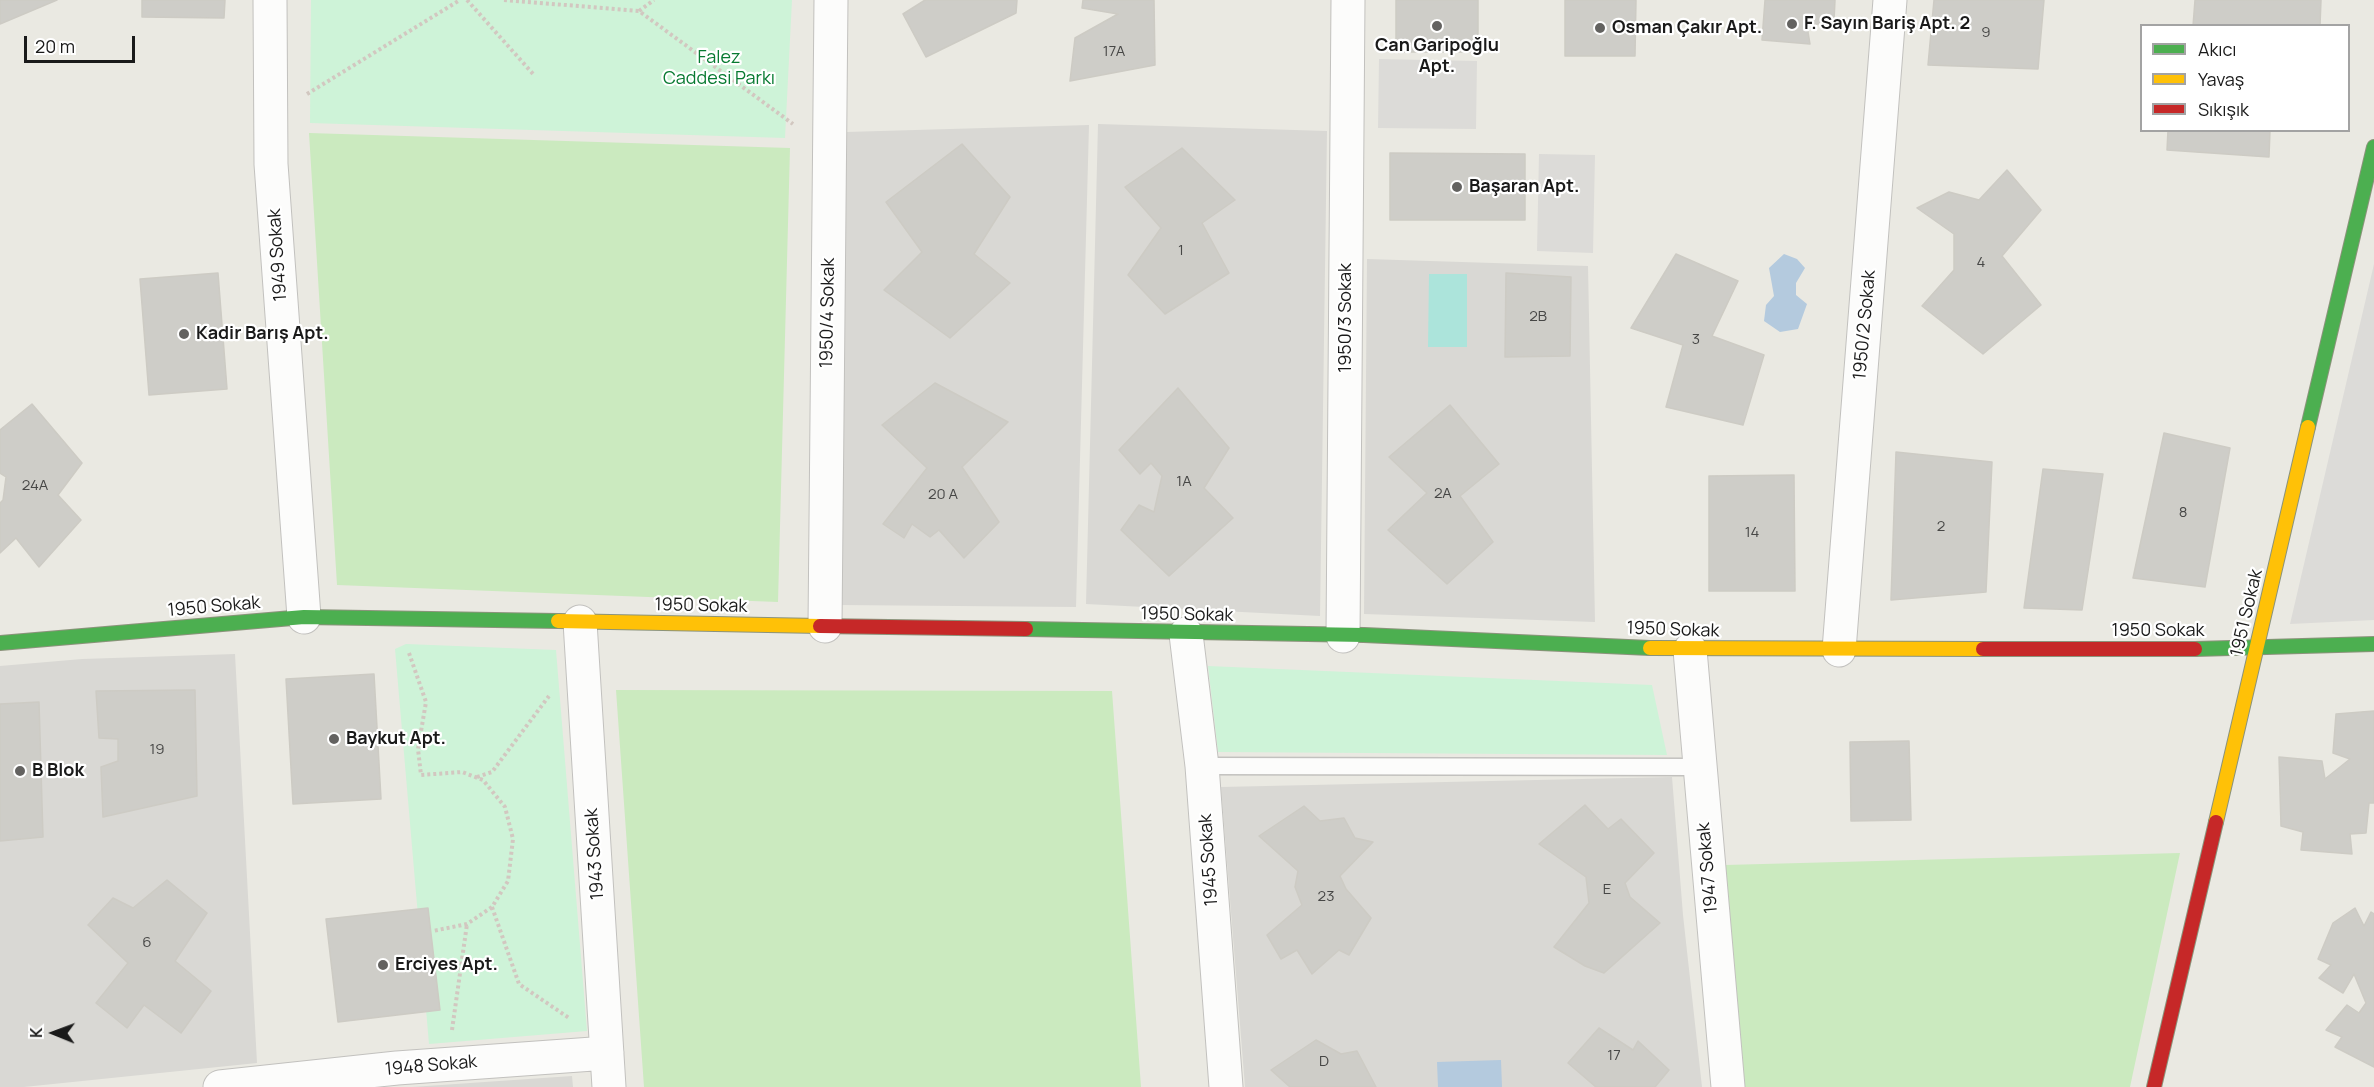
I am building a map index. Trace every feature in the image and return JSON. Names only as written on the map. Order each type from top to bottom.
[{"type":"street","name":"1949 Sokak","points":[[270,0],[271,164],[304,617]]},
{"type":"street","name":"1950/4 Sokak","points":[[825,626],[831,0]]},
{"type":"street","name":"1950/3 Sokak","points":[[1343,636],[1348,0]]},
{"type":"street","name":"1950/2 Sokak","points":[[1839,650],[1890,0]]},
{"type":"street","name":"1951 Sokak","points":[[2154,1087],[2374,147]]},
{"type":"street","name":"1950 Sokak","points":[[0,643],[304,617],[1186,634],[1364,635],[1690,650],[2257,649],[2374,644]]},
{"type":"street","name":"1943 Sokak","points":[[580,622],[609,1087]]},
{"type":"street","name":"1945 Sokak","points":[[1186,634],[1202,766],[1226,1087]]},
{"type":"street","name":"1947 Sokak","points":[[1690,650],[1728,1087]]},
{"type":"street","name":"1948 Sokak","points":[[220,1087],[397,1068],[607,1053]]},
{"type":"lane","points":[[1202,766],[1699,767]]},
{"type":"path","points":[[310,93],[460,0]]},
{"type":"path","points":[[467,0],[534,75]]},
{"type":"path","points":[[504,0],[639,11],[799,128]]},
{"type":"path","points":[[639,11],[654,0]]},
{"type":"path","points":[[406,644],[426,702],[418,749],[421,775],[444,772],[477,777],[492,771],[551,694]]},
{"type":"path","points":[[433,931],[467,924],[492,907],[508,881],[513,839],[505,807],[477,777]]},
{"type":"path","points":[[492,907],[519,984],[577,1024]]},
{"type":"path","points":[[451,1042],[467,924]]},
{"type":"shaded area","points":[[1379,59],[1477,61],[1476,129],[1378,128]]},
{"type":"shaded area","points":[[1098,124],[1327,131],[1320,616],[1086,604]]},
{"type":"shaded area","points":[[1089,125],[1076,607],[840,605],[846,132]]},
{"type":"shaded area","points":[[1539,154],[1595,155],[1593,253],[1537,251]]},
{"type":"shaded area","points":[[1784,254],[1797,259],[1805,268],[1796,283],[1796,295],[1807,304],[1798,329],[1780,332],[1764,321],[1766,305],[1774,296],[1769,268]]},
{"type":"shaded area","points":[[1367,259],[1588,266],[1595,622],[1364,614]]},
{"type":"shaded area","points":[[2374,264],[2374,620],[2290,624]]},
{"type":"shaded area","points":[[1429,274],[1467,274],[1467,347],[1428,347]]},
{"type":"shaded area","points":[[235,654],[257,1063],[24,1087],[0,1087],[0,666],[82,659]]},
{"type":"shaded area","points":[[1672,777],[1683,915],[1702,1087],[1245,1087],[1221,787]]},
{"type":"shaded area","points":[[1501,1060],[1502,1087],[1438,1087],[1437,1062]]},
{"type":"shaded area","points":[[572,1076],[573,1087],[412,1087]]},
{"type":"green space","name":"Falez Caddesi Parkı","points":[[311,0],[792,0],[785,138],[310,123]]},
{"type":"green space","points":[[309,133],[790,148],[778,602],[337,585]]},
{"type":"green space","points":[[406,644],[556,650],[587,1031],[429,1044],[395,649]]},
{"type":"green space","points":[[1208,666],[1652,685],[1667,755],[1218,752]]},
{"type":"green space","points":[[616,690],[1112,691],[1141,1087],[644,1087]]},
{"type":"green space","points":[[2180,853],[2130,1087],[1745,1087],[1725,865]]},
{"type":"building","points":[[0,0],[57,0],[0,24]]},
{"type":"building","points":[[142,0],[225,0],[224,18],[142,17]]},
{"type":"building","points":[[925,0],[1017,0],[1016,13],[926,57],[903,14]]},
{"type":"building","points":[[1083,0],[1154,0],[1155,65],[1070,81],[1075,38],[1118,14],[1082,8]]},
{"type":"building","name":"Can Garipoğlu Apt.","points":[[1396,0],[1478,0],[1478,52],[1396,52]]},
{"type":"building","name":"Osman Çakır Apt.","points":[[1565,0],[1636,0],[1635,56],[1565,56]]},
{"type":"building","name":"F. Sayın Bariş Apt. 2","points":[[1765,0],[1835,0],[1834,21],[1807,26],[1810,44],[1762,40]]},
{"type":"building","points":[[1934,0],[2044,0],[2038,69],[1928,65]]},
{"type":"building","points":[[2195,0],[2321,0],[2320,24],[2193,24]]},
{"type":"building","points":[[2168,132],[2270,132],[2269,157],[2167,150]]},
{"type":"building","points":[[962,144],[1010,197],[974,254],[1010,283],[950,338],[884,290],[922,252],[886,202]]},
{"type":"building","points":[[1182,148],[1235,200],[1202,223],[1229,273],[1165,314],[1128,275],[1161,228],[1125,187]]},
{"type":"building","name":"Başaran Apt.","points":[[1390,153],[1525,154],[1525,220],[1390,220]]},
{"type":"building","points":[[2007,170],[2041,210],[2002,256],[2041,305],[1983,354],[1922,306],[1954,270],[1954,234],[1917,208],[1949,192],[1979,200]]},
{"type":"building","points":[[1676,254],[1738,281],[1712,336],[1764,355],[1743,425],[1666,407],[1683,345],[1631,328]]},
{"type":"building","name":"Kadir Barış Apt.","points":[[218,273],[227,389],[149,395],[140,279]]},
{"type":"building","points":[[1506,273],[1571,277],[1570,356],[1505,357]]},
{"type":"building","points":[[935,383],[1008,422],[962,467],[999,522],[964,558],[939,530],[930,537],[912,524],[904,538],[883,524],[927,468],[882,425]]},
{"type":"building","points":[[1178,388],[1229,448],[1204,488],[1233,518],[1169,576],[1121,530],[1139,505],[1154,512],[1162,476],[1151,463],[1140,474],[1119,450]]},
{"type":"building","points":[[32,404],[82,463],[58,495],[81,520],[39,567],[16,538],[0,553],[0,503],[3,500],[6,477],[0,473],[0,430]]},
{"type":"building","points":[[1450,405],[1499,464],[1460,496],[1493,542],[1447,584],[1388,530],[1427,493],[1389,457]]},
{"type":"building","points":[[2164,433],[2230,448],[2205,587],[2133,578]]},
{"type":"building","points":[[1896,452],[1992,462],[1986,592],[1891,600]]},
{"type":"building","points":[[2043,469],[2103,474],[2082,610],[2024,608]]},
{"type":"building","points":[[1794,475],[1795,591],[1709,591],[1709,476]]},
{"type":"building","name":"Baykut Apt.","points":[[374,674],[381,799],[293,804],[286,679]]},
{"type":"building","points":[[195,690],[197,796],[103,817],[101,767],[118,761],[118,739],[99,738],[96,691]]},
{"type":"building","name":"B Blok","points":[[39,702],[43,837],[0,841],[0,704]]},
{"type":"building","points":[[2374,711],[2374,803],[2369,803],[2366,833],[2350,834],[2352,854],[2301,850],[2303,832],[2281,826],[2279,757],[2322,761],[2325,779],[2350,759],[2333,753],[2336,714]]},
{"type":"building","points":[[1909,741],[1911,820],[1851,821],[1850,742]]},
{"type":"building","points":[[1585,805],[1608,829],[1621,819],[1654,853],[1625,883],[1630,897],[1660,923],[1604,973],[1585,966],[1554,947],[1589,903],[1586,877],[1539,844]]},
{"type":"building","points":[[1304,806],[1320,821],[1344,818],[1355,838],[1373,842],[1340,876],[1346,889],[1371,918],[1349,955],[1339,950],[1312,974],[1297,950],[1281,959],[1267,935],[1302,905],[1295,887],[1298,871],[1259,836]]},
{"type":"building","points":[[167,880],[207,913],[175,961],[211,991],[181,1033],[144,1005],[127,1028],[96,1003],[128,963],[88,925],[113,898],[133,908]]},
{"type":"building","name":"Erciyes Apt.","points":[[428,908],[440,1010],[338,1022],[326,919]]},
{"type":"building","points":[[2355,908],[2364,926],[2371,912],[2374,914],[2374,1067],[2335,1047],[2342,1037],[2326,1030],[2347,1005],[2359,1013],[2366,1003],[2354,974],[2343,993],[2319,978],[2331,965],[2318,959],[2333,923]]},
{"type":"building","points":[[1599,1028],[1633,1050],[1638,1041],[1669,1070],[1655,1087],[1596,1087],[1568,1063]]},
{"type":"building","points":[[1316,1040],[1341,1054],[1357,1051],[1376,1087],[1290,1087],[1271,1070]]},
{"type":"traffic: fast","points":[[2308,427],[2374,147]]},
{"type":"traffic: fast","points":[[0,643],[304,617],[558,621]]},
{"type":"traffic: fast","points":[[1026,629],[1364,635],[1650,648]]},
{"type":"traffic: fast","points":[[2195,649],[2374,644]]},
{"type":"traffic: slow","points":[[2216,822],[2308,427]]},
{"type":"traffic: slow","points":[[558,621],[820,626]]},
{"type":"traffic: slow","points":[[1650,648],[1983,649]]},
{"type":"traffic: jam","points":[[820,626],[1026,629]]},
{"type":"traffic: jam","points":[[1983,649],[2195,649]]},
{"type":"traffic: jam","points":[[2154,1087],[2216,822]]},
{"type":"place","name":"F. Sayın Bariş Apt. 2","points":[[1792,24]]},
{"type":"place","name":"Can Garipoğlu Apt.","points":[[1437,26]]},
{"type":"place","name":"Osman Çakır Apt.","points":[[1600,28]]},
{"type":"place","name":"Başaran Apt.","points":[[1457,187]]},
{"type":"place","name":"Kadir Barış Apt.","points":[[184,334]]},
{"type":"place","name":"Baykut Apt.","points":[[334,739]]},
{"type":"place","name":"B Blok","points":[[20,771]]},
{"type":"place","name":"Erciyes Apt.","points":[[383,965]]}]
